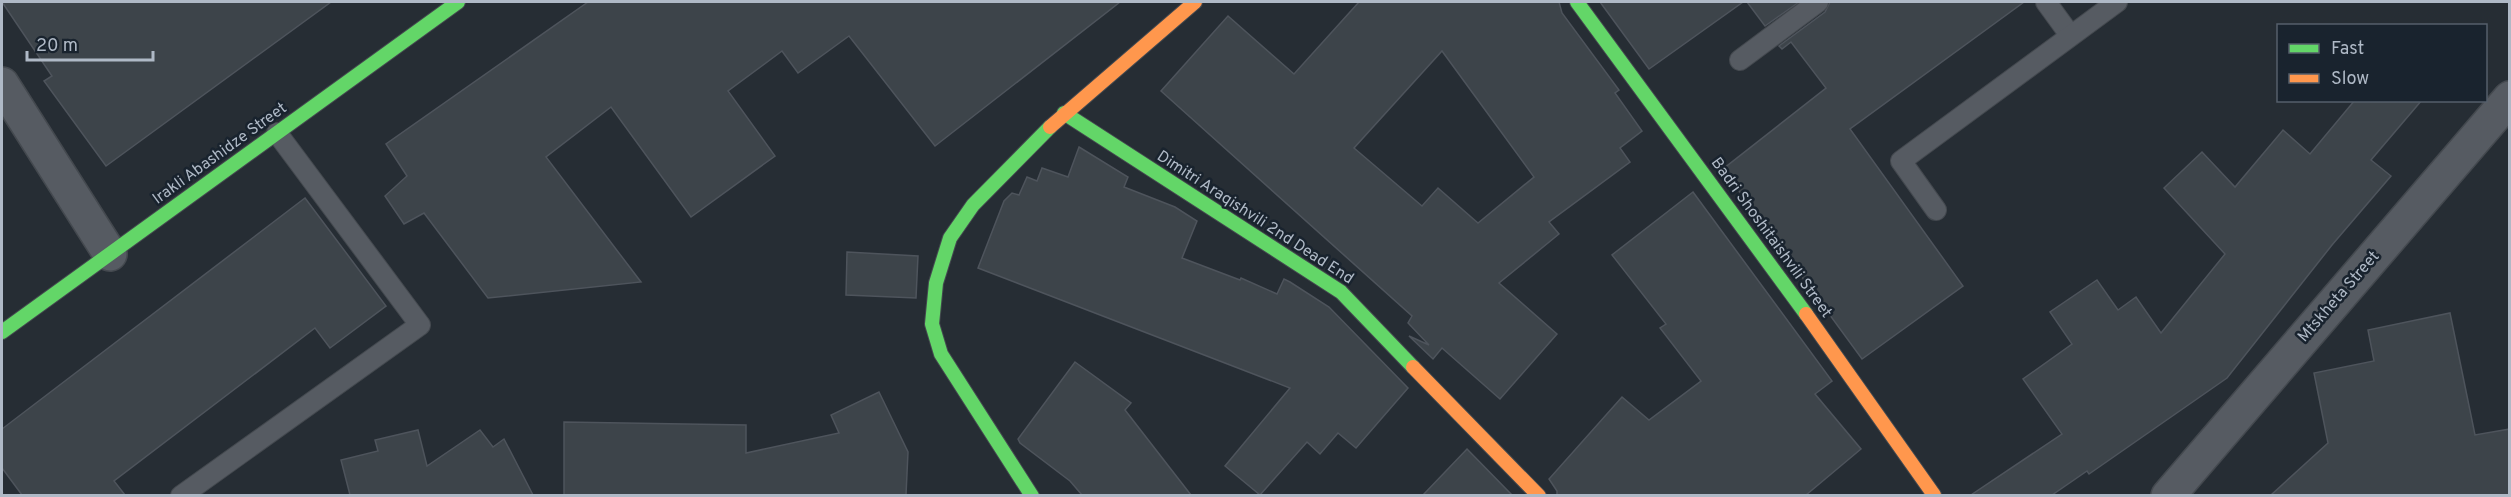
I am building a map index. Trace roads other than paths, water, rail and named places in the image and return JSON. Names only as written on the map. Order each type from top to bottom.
[{"type":"street","name":"Irakli Abashidze Street","points":[[2,332],[458,2]]},
{"type":"street","points":[[1032,495],[941,354],[932,324],[936,283],[950,238],[973,205],[1064,113],[1195,2]]},
{"type":"street","name":"Badri Shoshitaishvili Street","points":[[1577,2],[1843,364],[1934,495]]},
{"type":"street","points":[[2,84],[110,254]]},
{"type":"street","name":"Mtskheta Street","points":[[2168,495],[2510,98]]},
{"type":"street","name":"Dimitri Araqishvili 2nd Dead End","points":[[1064,113],[1341,292],[1539,495]]},
{"type":"lane","points":[[1740,60],[1818,2]]},
{"type":"lane","points":[[2046,2],[2070,35]]},
{"type":"lane","points":[[1936,210],[1901,160],[2117,2]]},
{"type":"lane","points":[[181,495],[420,325],[277,133]]}]
